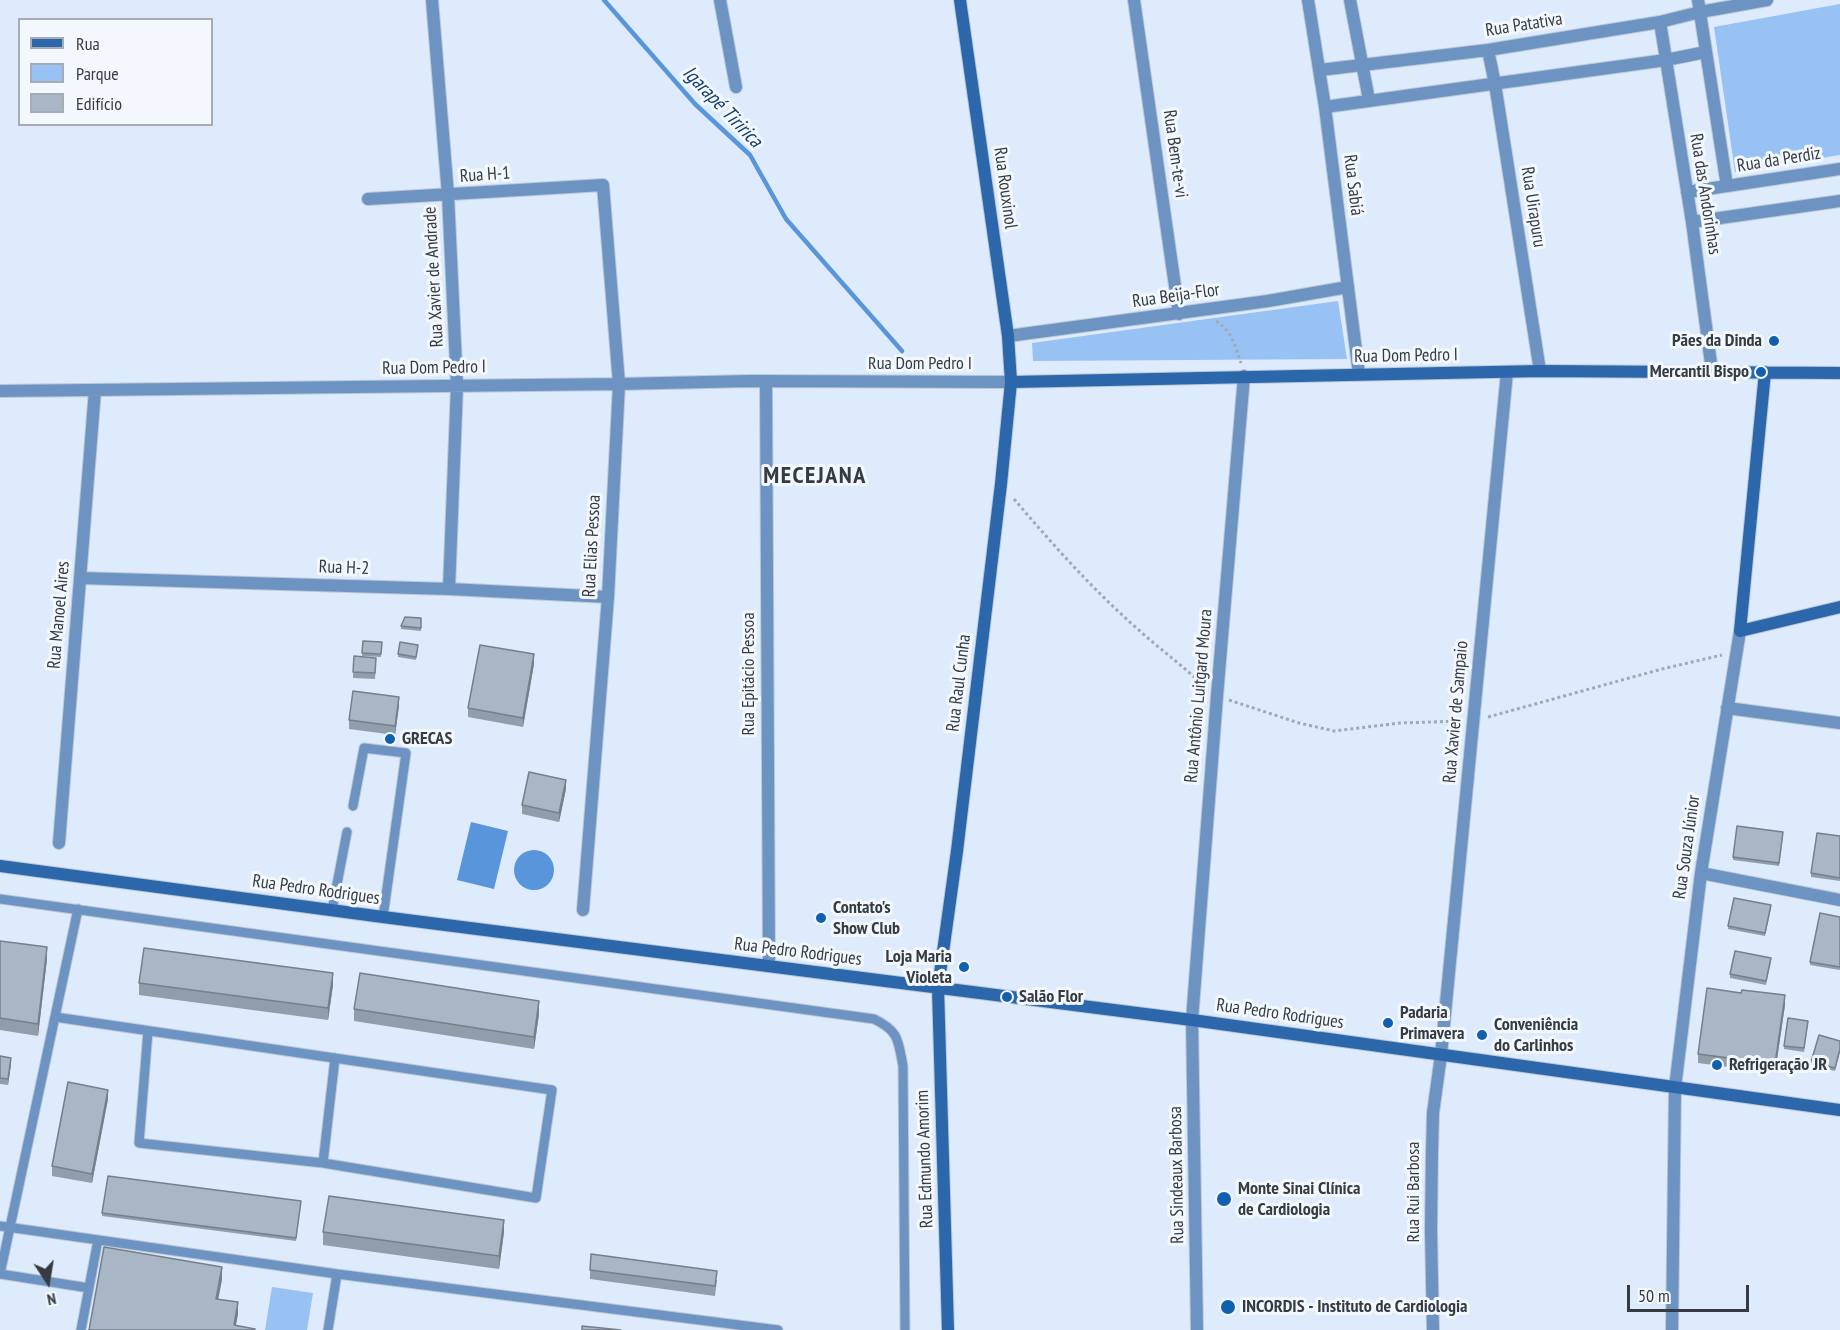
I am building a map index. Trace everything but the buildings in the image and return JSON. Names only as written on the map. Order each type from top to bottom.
[{"type":"street","name":"Rua Xavier de Andrade","points":[[432,0],[448,195],[458,386],[449,589]]},
{"type":"street","points":[[720,0],[736,87]]},
{"type":"street","name":"Rua Rouxinol","points":[[960,0],[1008,336],[1011,382]]},
{"type":"street","name":"Rua Bem-te-vi","points":[[1134,0],[1179,314]]},
{"type":"street","name":"Rua Sabiá","points":[[1308,0],[1320,70],[1359,374]]},
{"type":"street","points":[[1350,0],[1369,100]]},
{"type":"street","name":"Rua Patativa","points":[[1320,70],[1488,50],[1660,22],[1699,6],[1767,0]]},
{"type":"street","name":"Rua das Andorinhas","points":[[1699,6],[1727,186]]},
{"type":"street","name":"Rua das Andorinhas","points":[[1660,22],[1692,222],[1712,371]]},
{"type":"street","name":"Rua Uirapuru","points":[[1488,50],[1540,371]]},
{"type":"street","points":[[1325,107],[1666,60],[1706,52]]},
{"type":"street","name":"Rua da Perdiz","points":[[1687,192],[1840,169]]},
{"type":"street","name":"Rua H-1","points":[[368,199],[603,185]]},
{"type":"street","name":"Rua Elias Pessoa","points":[[583,910],[608,597],[620,384],[603,185]]},
{"type":"street","points":[[1692,222],[1840,201]]},
{"type":"street","name":"Rua Beija-Flor","points":[[1008,336],[1179,314],[1348,287]]},
{"type":"street","name":"Rua Dom Pedro I","points":[[0,391],[766,381],[1011,382],[1540,371],[1840,373]]},
{"type":"street","name":"Rua Xavier de Sampaio","points":[[1441,1055],[1507,372]]},
{"type":"street","name":"Rua Souza Júnior","points":[[1672,1330],[1675,1088],[1701,873],[1738,651],[1765,372]]},
{"type":"street","name":"Rua Antônio Luitgard Moura","points":[[1192,1020],[1244,376]]},
{"type":"street","name":"Rua Epitácio Pessoa","points":[[766,381],[769,966]]},
{"type":"street","name":"Rua Raul Cunha","points":[[938,988],[957,851],[1011,382]]},
{"type":"street","name":"Rua Manoel Aires","points":[[58,843],[95,390]]},
{"type":"street","name":"Rua H-2","points":[[80,578],[449,589],[608,597]]},
{"type":"street","points":[[1740,632],[1840,607]]},
{"type":"street","points":[[1727,708],[1840,723]]},
{"type":"street","name":"Rua Pedro Rodrigues","points":[[0,866],[1192,1020],[1840,1110]]},
{"type":"street","points":[[1701,873],[1840,900]]},
{"type":"street","name":"Rua Edmundo Amorim","points":[[938,988],[948,1330]]},
{"type":"street","name":"Rua Sindeaux Barbosa","points":[[1192,1020],[1197,1330]]},
{"type":"street","name":"Rua Rui Barbosa","points":[[1433,1330],[1431,1230],[1433,1113],[1441,1055]]},
{"type":"lane","points":[[353,806],[364,748],[406,753],[383,917]]},
{"type":"lane","points":[[332,910],[347,832]]},
{"type":"lane","points":[[0,899],[874,1019],[888,1026],[896,1036],[903,1066],[905,1330]]},
{"type":"lane","points":[[78,909],[0,1274],[89,1288]]},
{"type":"lane","points":[[55,1017],[552,1090],[536,1198],[323,1163],[139,1143],[148,1031]]},
{"type":"lane","points":[[323,1163],[335,1058]]},
{"type":"lane","points":[[0,1226],[337,1274],[778,1330]]},
{"type":"lane","points":[[81,1330],[98,1240]]},
{"type":"lane","points":[[328,1330],[337,1274]]},
{"type":"path","points":[[1199,311],[1226,327],[1234,341],[1244,376]]},
{"type":"path","points":[[1001,484],[1050,543],[1097,591],[1217,696],[1299,723],[1334,730],[1401,723],[1473,721],[1662,669],[1738,651]]},
{"type":"green space","points":[[1840,4],[1840,155],[1735,172],[1714,27]]},
{"type":"green space","points":[[1338,301],[1347,359],[1033,361],[1032,343]]},
{"type":"green space","points":[[272,1287],[313,1293],[307,1330],[265,1330]]},
{"type":"shaded area","points":[[471,822],[508,831],[494,889],[457,880]]},
{"type":"shaded area","points":[[534,850],[548,856],[554,870],[548,884],[534,890],[520,884],[514,870],[520,856]]},
{"type":"waterway","name":"Igarapé Tiririca","points":[[604,0],[695,104],[750,155],[786,219],[902,351]]},
{"type":"place","name":"Pães da Dinda","points":[[1774,341]]},
{"type":"place","name":"Mercantil Bispo","points":[[1761,372]]},
{"type":"place","name":"GRECAS","points":[[390,739]]},
{"type":"place","name":"Contato's Show Club","points":[[821,918]]},
{"type":"place","name":"Loja Maria Violeta","points":[[964,967]]},
{"type":"place","name":"Salão Flor","points":[[1007,997]]},
{"type":"place","name":"Padaria Primavera","points":[[1388,1023]]},
{"type":"place","name":"Conveniência do Carlinhos","points":[[1482,1035]]},
{"type":"place","name":"Refrigeração JR","points":[[1717,1065]]},
{"type":"place","name":"Monte Sinai Clínica de Cardiologia","points":[[1224,1199]]},
{"type":"place","name":"INCORDIS - Instituto de Cardiologia","points":[[1228,1307]]},
{"type":"district","name":"MECEJANA","points":[[815,476]]}]
